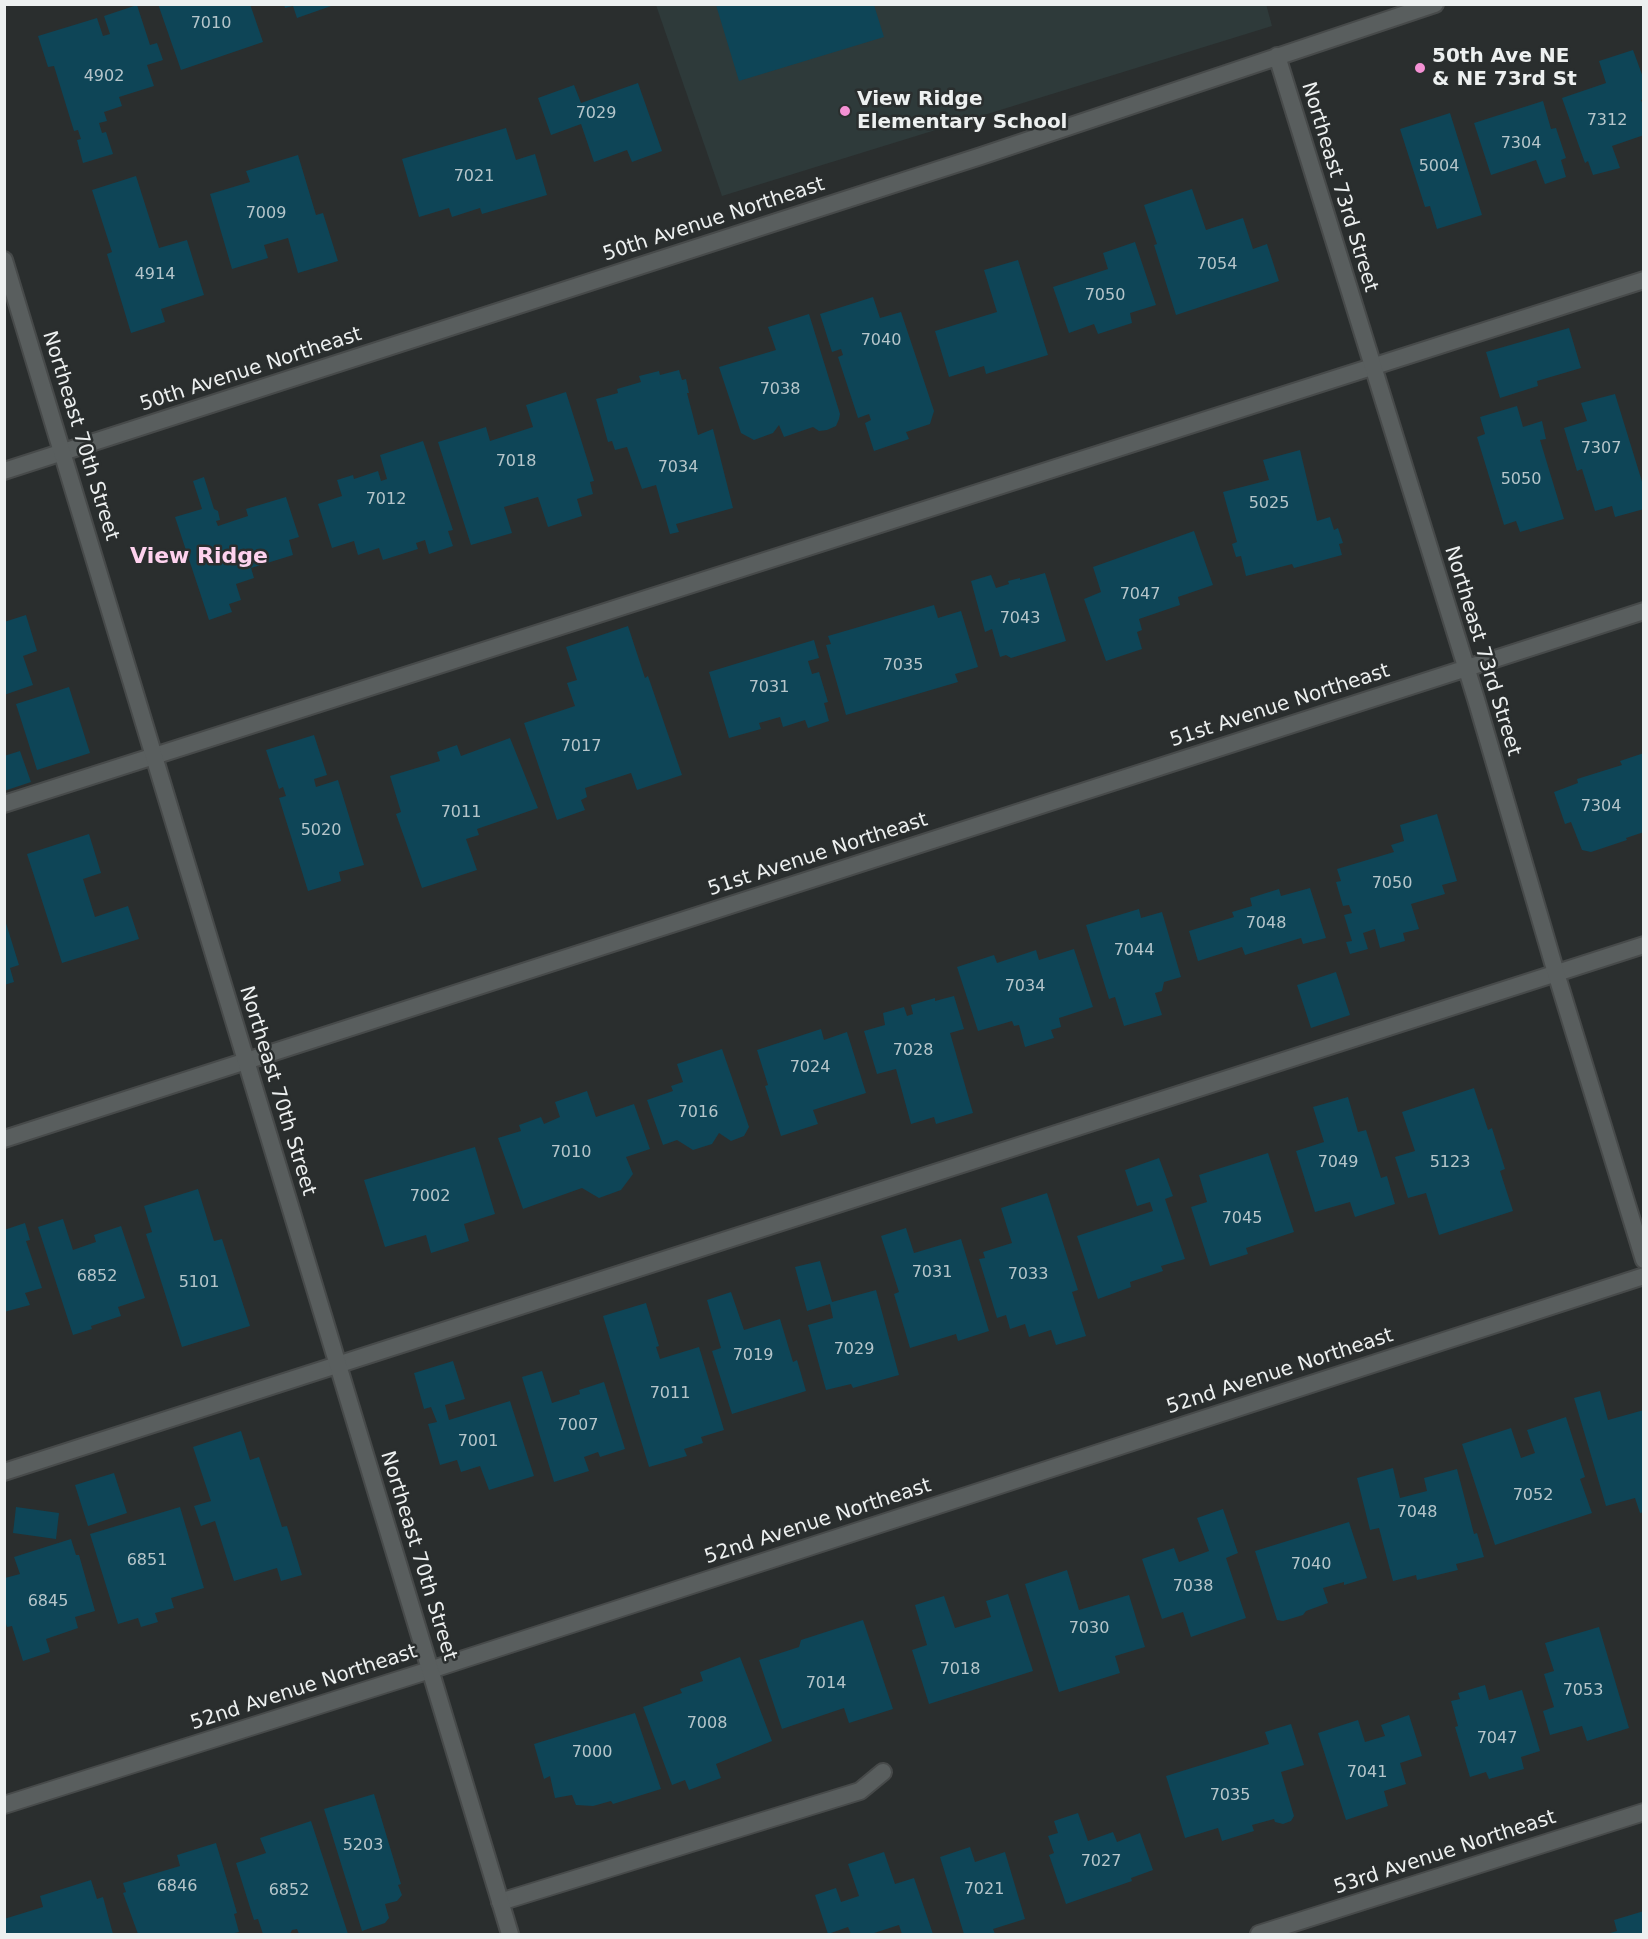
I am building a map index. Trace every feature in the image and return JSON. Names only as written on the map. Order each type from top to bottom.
[{"type":"street","name":"50th Avenue Northeast","points":[[4,471],[981,156],[1435,4]]},
{"type":"street","name":"Northeast 73rd Street","points":[[1277,56],[1466,668],[1644,1260]]},
{"type":"street","name":"Northeast 70th Street","points":[[4,260],[510,1935]]},
{"type":"street","points":[[4,804],[1644,280]]},
{"type":"street","name":"51st Avenue Northeast","points":[[4,1139],[1644,611]]},
{"type":"street","points":[[4,1472],[1644,945]]},
{"type":"street","name":"52nd Avenue Northeast","points":[[4,1805],[430,1670],[1644,1276]]},
{"type":"street","points":[[500,1902],[860,1791],[883,1772]]},
{"type":"street","name":"53rd Avenue Northeast","points":[[1259,1935],[1644,1812]]},
{"type":"shaded area","name":"View Ridge Elementary School","points":[[1266,4],[1272,26],[722,196],[656,5]]},
{"type":"building","points":[[158,4],[250,4],[263,42],[181,70]]},
{"type":"building","points":[[284,4],[334,5],[297,18],[293,6],[285,8]]},
{"type":"building","points":[[137,5],[150,45],[157,43],[163,60],[147,65],[154,86],[119,97],[122,106],[104,112],[107,121],[99,123],[102,133],[106,132],[113,154],[83,163],[77,140],[81,139],[78,130],[74,131],[54,66],[48,67],[38,36],[97,18],[103,36],[110,34],[104,16]]},
{"type":"building","points":[[716,5],[874,5],[884,37],[739,81]]},
{"type":"building","points":[[1633,50],[1644,80],[1644,99],[1641,100],[1644,108],[1644,135],[1612,146],[1620,168],[1593,175],[1588,161],[1585,163],[1562,98],[1606,83],[1599,61]]},
{"type":"building","points":[[638,83],[662,151],[632,162],[627,150],[594,162],[581,124],[551,135],[538,98],[574,85],[581,103]]},
{"type":"building","points":[[1543,101],[1551,129],[1556,128],[1566,158],[1561,160],[1566,177],[1545,184],[1536,160],[1491,175],[1474,123]]},
{"type":"building","points":[[1450,113],[1482,215],[1437,229],[1430,206],[1425,207],[1400,129]]},
{"type":"building","points":[[506,128],[516,160],[535,154],[547,195],[482,214],[480,208],[452,217],[449,208],[419,217],[402,159]]},
{"type":"building","points":[[298,155],[316,215],[323,213],[338,261],[298,273],[288,238],[264,245],[268,258],[232,269],[210,194],[250,182],[246,171]]},
{"type":"building","points":[[136,176],[159,248],[187,240],[204,295],[161,309],[165,322],[131,333],[107,254],[112,252],[92,190]]},
{"type":"building","points":[[1192,189],[1206,230],[1243,218],[1253,249],[1267,244],[1279,281],[1176,315],[1144,205]]},
{"type":"building","points":[[1135,242],[1156,305],[1130,313],[1132,323],[1098,334],[1094,324],[1069,333],[1053,287],[1108,269],[1103,253]]},
{"type":"building","points":[[1018,260],[1048,355],[986,374],[984,366],[949,377],[935,331],[997,312],[984,270]]},
{"type":"building","points":[[873,297],[880,318],[901,312],[934,411],[930,424],[906,432],[909,439],[874,451],[865,423],[871,420],[869,414],[858,418],[838,357],[843,355],[841,349],[832,352],[820,314]]},
{"type":"building","points":[[809,314],[840,414],[836,426],[819,431],[813,427],[784,437],[779,425],[773,433],[754,440],[741,433],[719,367],[776,350],[768,327]]},
{"type":"building","points":[[1569,328],[1581,368],[1537,381],[1538,386],[1500,398],[1486,352]]},
{"type":"building","points":[[679,370],[682,380],[686,379],[689,393],[687,393],[698,435],[713,429],[733,508],[676,524],[679,532],[670,534],[656,485],[642,489],[627,447],[615,450],[612,441],[608,442],[596,399],[618,393],[617,389],[641,382],[639,376],[659,371],[660,375]]},
{"type":"building","points":[[566,392],[594,481],[590,482],[593,494],[577,499],[582,516],[548,527],[538,497],[504,507],[512,533],[471,545],[438,442],[486,427],[490,441],[533,427],[526,405]]},
{"type":"building","points":[[1615,394],[1644,488],[1644,509],[1615,517],[1612,506],[1595,511],[1582,469],[1577,471],[1564,428],[1587,421],[1581,403]]},
{"type":"building","points":[[1517,406],[1523,427],[1542,421],[1546,439],[1540,440],[1564,519],[1520,532],[1516,521],[1504,525],[1477,437],[1485,434],[1480,417]]},
{"type":"building","points":[[423,441],[453,530],[448,531],[453,546],[429,554],[425,540],[416,543],[418,549],[383,560],[379,548],[358,555],[354,541],[332,548],[318,504],[342,496],[337,480],[353,475],[354,479],[378,471],[381,481],[387,479],[380,455]]},
{"type":"building","points":[[1300,450],[1317,521],[1330,517],[1334,530],[1338,528],[1343,543],[1339,544],[1342,555],[1294,568],[1292,564],[1246,576],[1241,556],[1236,557],[1232,544],[1237,542],[1223,492],[1269,480],[1263,460]]},
{"type":"building","points":[[204,477],[214,509],[218,511],[220,520],[216,521],[218,526],[248,516],[246,509],[286,497],[299,537],[289,540],[293,555],[251,568],[254,578],[236,584],[241,600],[229,604],[232,612],[209,620],[175,517],[202,509],[193,481]]},
{"type":"building","points":[[1194,531],[1213,585],[1178,597],[1180,605],[1139,619],[1142,630],[1137,632],[1142,649],[1106,661],[1084,599],[1101,592],[1093,567]]},
{"type":"building","points":[[1045,573],[1066,641],[1011,658],[1006,655],[1000,657],[992,629],[985,632],[971,581],[991,575],[996,588],[1009,584],[1008,581]]},
{"type":"building","points":[[934,605],[938,618],[961,611],[978,667],[955,674],[958,682],[846,715],[826,645],[831,644],[828,636]]},
{"type":"building","points":[[26,615],[37,651],[23,656],[33,685],[4,695],[4,622]]},
{"type":"building","points":[[628,626],[682,775],[637,790],[631,773],[585,788],[587,797],[581,800],[585,810],[557,820],[524,723],[575,706],[567,683],[577,680],[566,647]]},
{"type":"building","points":[[814,640],[819,658],[808,661],[812,674],[819,672],[828,702],[824,703],[829,721],[808,728],[805,720],[783,727],[780,717],[759,723],[761,729],[729,738],[709,672]]},
{"type":"building","points":[[69,687],[90,753],[37,770],[16,704]]},
{"type":"building","points":[[314,735],[327,775],[314,779],[316,787],[338,780],[364,865],[339,872],[341,881],[308,891],[279,798],[286,796],[283,787],[279,789],[266,750]]},
{"type":"building","points":[[510,738],[538,808],[477,829],[479,835],[466,839],[477,870],[422,888],[396,814],[401,812],[390,776],[440,761],[437,752],[457,745],[461,756]]},
{"type":"building","points":[[20,751],[31,782],[4,791],[4,756]]},
{"type":"building","points":[[1644,753],[1644,832],[1591,852],[1582,850],[1571,822],[1565,824],[1554,792],[1578,783],[1577,779],[1622,765],[1620,761]]},
{"type":"building","points":[[1437,814],[1457,881],[1442,885],[1445,894],[1411,904],[1419,929],[1403,933],[1405,941],[1380,948],[1375,929],[1363,933],[1368,949],[1350,954],[1346,942],[1352,941],[1344,915],[1352,913],[1349,905],[1343,906],[1336,882],[1341,881],[1337,869],[1394,852],[1391,845],[1404,841],[1400,825]]},
{"type":"building","points":[[89,834],[101,873],[83,879],[95,917],[128,906],[139,939],[62,963],[27,854]]},
{"type":"building","points":[[1310,888],[1326,938],[1303,944],[1301,938],[1245,955],[1242,947],[1198,961],[1189,931],[1234,917],[1232,912],[1252,906],[1250,898],[1279,889],[1281,896]]},
{"type":"building","points":[[1139,909],[1141,918],[1162,912],[1181,977],[1164,982],[1162,991],[1155,993],[1162,1015],[1124,1026],[1115,997],[1109,999],[1086,925]]},
{"type":"building","points":[[5,920],[19,965],[10,968],[14,982],[4,985]]},
{"type":"building","points":[[1074,949],[1093,1007],[1059,1018],[1061,1027],[1051,1030],[1054,1038],[1025,1047],[1019,1025],[1014,1026],[1012,1021],[978,1031],[957,967],[994,955],[997,963],[1036,950],[1039,960]]},
{"type":"building","points":[[1336,972],[1350,1015],[1311,1028],[1297,985]]},
{"type":"building","points":[[954,996],[964,1029],[950,1033],[973,1113],[936,1124],[934,1117],[911,1124],[896,1069],[877,1074],[864,1031],[885,1025],[883,1013],[904,1007],[907,1016],[913,1014],[911,1005],[935,998],[935,1001]]},
{"type":"building","points":[[821,1029],[824,1040],[847,1032],[866,1093],[813,1110],[818,1124],[781,1136],[765,1086],[768,1085],[757,1050]]},
{"type":"building","points":[[722,1049],[749,1127],[744,1136],[731,1141],[719,1133],[712,1144],[693,1150],[677,1140],[663,1145],[647,1100],[673,1091],[671,1086],[683,1082],[677,1064]]},
{"type":"building","points":[[1474,1088],[1488,1130],[1492,1128],[1505,1169],[1500,1171],[1513,1211],[1439,1235],[1426,1193],[1408,1198],[1395,1157],[1415,1151],[1402,1112]]},
{"type":"building","points":[[587,1091],[596,1117],[634,1104],[650,1149],[626,1157],[633,1174],[621,1190],[599,1198],[582,1188],[523,1209],[498,1138],[521,1131],[519,1125],[541,1117],[544,1124],[560,1117],[555,1102]]},
{"type":"building","points":[[1348,1097],[1358,1132],[1366,1130],[1381,1178],[1387,1176],[1395,1204],[1355,1217],[1350,1202],[1315,1212],[1296,1151],[1324,1142],[1313,1107]]},
{"type":"building","points":[[475,1147],[495,1214],[464,1224],[469,1241],[431,1253],[426,1235],[385,1247],[364,1180]]},
{"type":"building","points":[[1268,1153],[1294,1232],[1246,1248],[1248,1254],[1210,1266],[1191,1207],[1207,1202],[1199,1175]]},
{"type":"building","points":[[1159,1158],[1173,1196],[1165,1199],[1185,1259],[1161,1266],[1163,1271],[1130,1282],[1131,1287],[1098,1299],[1077,1236],[1153,1211],[1150,1202],[1137,1206],[1125,1170]]},
{"type":"building","points":[[198,1189],[214,1241],[222,1239],[250,1326],[182,1347],[146,1234],[152,1232],[144,1206]]},
{"type":"building","points":[[1047,1193],[1078,1290],[1072,1292],[1086,1336],[1056,1345],[1051,1330],[1029,1337],[1025,1324],[1010,1329],[1006,1315],[997,1318],[979,1259],[985,1258],[983,1252],[1012,1243],[1001,1208]]},
{"type":"building","points":[[63,1219],[73,1250],[96,1242],[94,1235],[121,1226],[145,1298],[118,1307],[121,1316],[73,1335],[38,1227]]},
{"type":"building","points":[[25,1223],[30,1240],[26,1241],[42,1288],[25,1293],[30,1305],[4,1312],[4,1230]]},
{"type":"building","points":[[906,1228],[914,1253],[961,1239],[989,1331],[958,1341],[956,1334],[910,1348],[894,1294],[899,1292],[881,1236]]},
{"type":"building","points":[[820,1261],[832,1302],[876,1290],[899,1375],[853,1388],[851,1384],[826,1390],[808,1325],[833,1318],[830,1304],[807,1311],[795,1267]]},
{"type":"building","points":[[731,1292],[744,1330],[780,1319],[793,1362],[797,1360],[806,1391],[732,1414],[712,1351],[721,1348],[707,1300]]},
{"type":"building","points":[[646,1303],[659,1346],[656,1347],[660,1359],[699,1347],[724,1430],[701,1437],[703,1443],[684,1449],[687,1456],[649,1467],[603,1316]]},
{"type":"building","points":[[453,1361],[465,1399],[445,1405],[449,1420],[510,1401],[534,1476],[489,1490],[480,1466],[461,1472],[457,1460],[440,1465],[428,1424],[437,1422],[431,1407],[424,1409],[414,1373]]},
{"type":"building","points":[[542,1371],[552,1403],[580,1394],[579,1390],[604,1382],[625,1449],[600,1457],[598,1452],[584,1457],[589,1471],[554,1482],[522,1377]]},
{"type":"building","points":[[1600,1391],[1608,1420],[1644,1410],[1644,1512],[1640,1513],[1635,1498],[1606,1506],[1574,1398]]},
{"type":"building","points":[[1566,1417],[1585,1477],[1580,1479],[1592,1513],[1495,1545],[1462,1444],[1511,1428],[1521,1458],[1535,1453],[1527,1430]]},
{"type":"building","points":[[241,1431],[250,1460],[259,1457],[282,1527],[287,1526],[302,1575],[281,1581],[277,1568],[234,1581],[215,1521],[201,1526],[194,1506],[211,1501],[193,1447]]},
{"type":"building","points":[[1393,1468],[1400,1498],[1427,1491],[1424,1478],[1457,1469],[1474,1534],[1477,1533],[1484,1557],[1456,1564],[1458,1570],[1417,1580],[1416,1575],[1393,1581],[1379,1528],[1370,1530],[1357,1478]]},
{"type":"building","points":[[114,1473],[127,1513],[88,1526],[75,1485]]},
{"type":"building","points":[[16,1507],[59,1513],[56,1539],[13,1533]]},
{"type":"building","points":[[180,1507],[204,1588],[171,1598],[174,1608],[155,1613],[158,1622],[141,1627],[138,1618],[118,1624],[90,1534]]},
{"type":"building","points":[[1223,1509],[1238,1553],[1226,1558],[1246,1618],[1191,1637],[1183,1612],[1162,1619],[1142,1559],[1174,1548],[1179,1562],[1209,1551],[1197,1518]]},
{"type":"building","points":[[1349,1522],[1367,1578],[1323,1588],[1328,1603],[1306,1611],[1303,1615],[1283,1621],[1277,1620],[1255,1551]]},
{"type":"building","points":[[71,1539],[76,1555],[79,1555],[95,1611],[75,1617],[78,1628],[46,1639],[50,1652],[23,1661],[12,1626],[7,1627],[5,1620],[5,1578],[20,1574],[14,1557]]},
{"type":"building","points":[[1067,1570],[1079,1610],[1129,1595],[1145,1647],[1115,1656],[1120,1673],[1059,1692],[1025,1584]]},
{"type":"building","points":[[1008,1594],[1033,1671],[929,1704],[912,1650],[927,1645],[915,1605],[944,1596],[955,1628],[991,1617],[986,1601]]},
{"type":"building","points":[[863,1620],[893,1709],[849,1723],[844,1708],[782,1729],[759,1660],[799,1647],[801,1640]]},
{"type":"building","points":[[1599,1627],[1629,1728],[1587,1741],[1582,1726],[1550,1735],[1543,1711],[1554,1707],[1544,1674],[1554,1671],[1545,1643]]},
{"type":"building","points":[[740,1657],[772,1741],[716,1764],[721,1778],[689,1790],[685,1780],[672,1785],[643,1707],[682,1693],[680,1689],[703,1681],[700,1672]]},
{"type":"building","points":[[1485,1685],[1489,1700],[1522,1690],[1540,1751],[1521,1757],[1524,1769],[1489,1779],[1486,1772],[1470,1777],[1455,1727],[1458,1726],[1451,1701],[1460,1699],[1458,1693]]},
{"type":"building","points":[[635,1713],[661,1789],[613,1804],[611,1801],[593,1806],[576,1805],[572,1795],[555,1798],[550,1776],[544,1779],[534,1744]]},
{"type":"building","points":[[1409,1715],[1422,1756],[1400,1763],[1406,1784],[1384,1791],[1388,1806],[1346,1820],[1318,1733],[1358,1720],[1365,1742],[1385,1736],[1381,1725]]},
{"type":"building","points":[[1291,1724],[1304,1765],[1281,1772],[1294,1816],[1291,1821],[1283,1824],[1275,1822],[1274,1819],[1252,1825],[1254,1831],[1222,1841],[1218,1828],[1185,1838],[1166,1776],[1269,1744],[1265,1732]]},
{"type":"building","points":[[374,1794],[401,1884],[398,1885],[402,1895],[397,1901],[385,1904],[389,1918],[385,1923],[362,1931],[324,1809]]},
{"type":"building","points":[[1078,1813],[1088,1841],[1113,1832],[1117,1842],[1140,1833],[1153,1870],[1131,1878],[1132,1881],[1066,1904],[1049,1855],[1054,1853],[1048,1836],[1058,1833],[1054,1821]]},
{"type":"building","points":[[311,1821],[348,1934],[299,1934],[297,1929],[292,1930],[290,1934],[263,1934],[258,1919],[254,1920],[236,1863],[266,1853],[260,1838]]},
{"type":"building","points":[[216,1843],[237,1913],[234,1914],[239,1932],[230,1934],[138,1934],[123,1893],[126,1892],[123,1883],[180,1866],[177,1855]]},
{"type":"building","points":[[970,1847],[975,1862],[1005,1852],[1025,1919],[993,1929],[995,1934],[964,1934],[940,1857]]},
{"type":"building","points":[[884,1852],[895,1884],[914,1878],[933,1934],[902,1934],[899,1925],[871,1934],[851,1934],[848,1927],[828,1934],[815,1895],[836,1888],[841,1902],[859,1896],[848,1864]]},
{"type":"building","points":[[91,1880],[97,1899],[103,1897],[113,1934],[4,1934],[4,1919],[43,1907],[40,1896]]},
{"type":"building","points":[[1644,1911],[1644,1934],[1607,1934],[1617,1931],[1614,1920]]},
{"type":"place","name":"50th Ave NE & NE 73rd St","points":[[1420,68]]},
{"type":"place","name":"View Ridge Elementary School","points":[[845,111]]},
{"type":"district","name":"View Ridge","points":[[199,557]]}]
